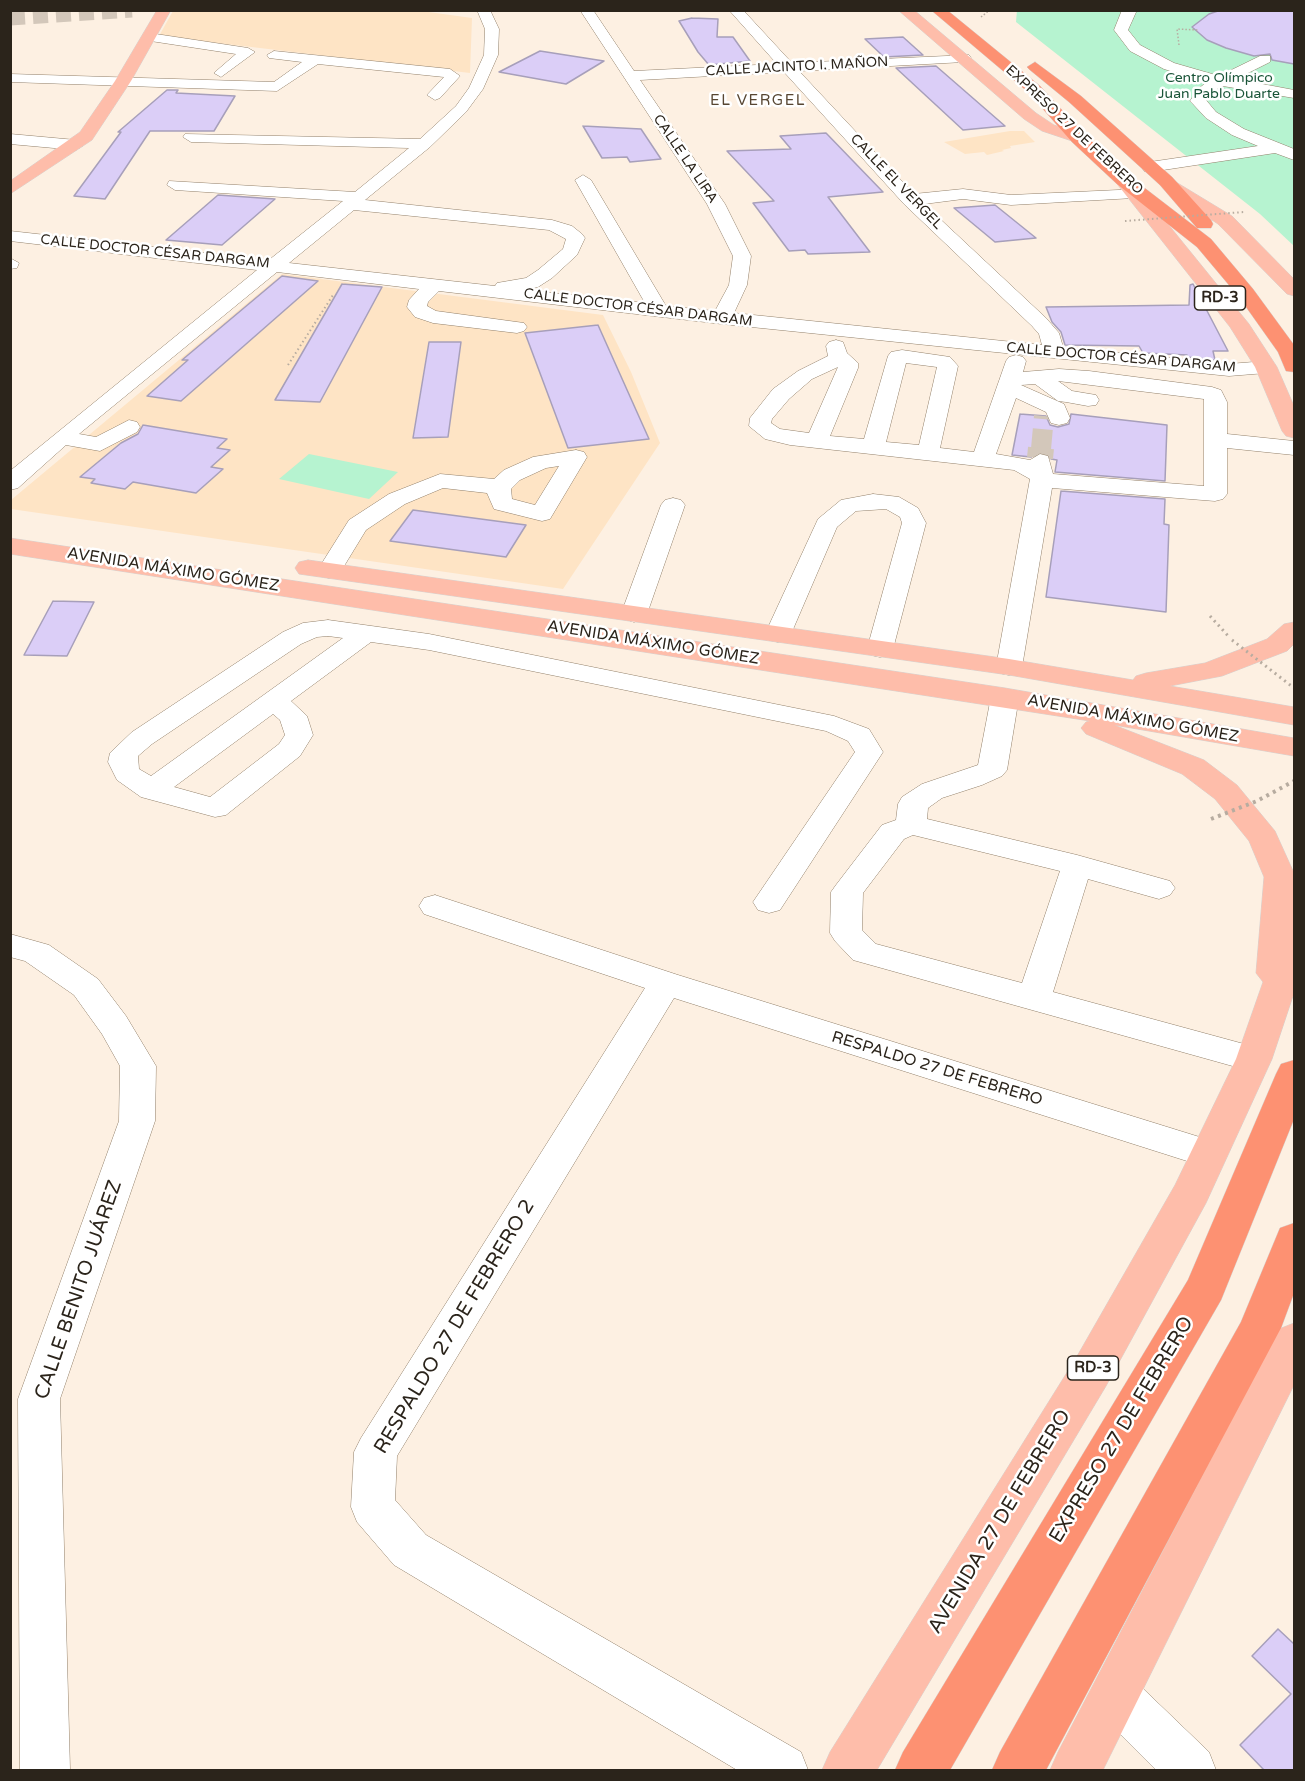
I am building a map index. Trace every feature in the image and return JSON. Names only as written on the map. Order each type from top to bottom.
[{"type":"highway","points":[[923,10],[1071,135]]},
{"type":"highway","name":"EXPRESO 27 DE FEBRERO","points":[[938,10],[1034,89],[1071,135],[1128,187],[1204,243],[1246,293],[1289,352],[1294,366]]},
{"type":"highway","name":"EXPRESO 27 DE FEBRERO","points":[[1021,56],[1075,99],[1166,181],[1257,281],[1294,334]]},
{"type":"highway","name":"EXPRESO 27 DE FEBRERO","points":[[921,1770],[1206,1288],[1294,1074]]},
{"type":"highway","points":[[1018,1770],[1260,1328],[1294,1240]]},
{"type":"main road","points":[[10,189],[76,145],[96,125],[164,10]]},
{"type":"main road","name":"RD-3","points":[[905,10],[1030,116],[1048,128],[1071,135]]},
{"type":"main road","name":"RD-3","points":[[1166,181],[1225,220],[1294,290]]},
{"type":"main road","name":"RD-3","points":[[1128,187],[1160,229],[1214,289],[1239,324],[1266,368],[1294,431]]},
{"type":"main road","name":"AVENIDA MÁXIMO GÓMEZ","points":[[10,526],[880,649],[1013,688],[1108,684],[1294,716]]},
{"type":"main road","name":"AVENIDA MÁXIMO GÓMEZ","points":[[10,546],[458,614],[1013,688],[1294,747]]},
{"type":"main road","points":[[1108,684],[1142,682],[1212,670],[1277,645],[1294,630]]},
{"type":"main road","points":[[1013,688],[1193,767],[1226,792],[1264,838],[1280,877],[1272,1003]]},
{"type":"main road","name":"AVENIDA 27 DE FEBRERO","points":[[848,1770],[1091,1372],[1192,1192],[1254,1059],[1294,943]]},
{"type":"main road","points":[[1076,1770],[1116,1696],[1294,1342]]},
{"type":"street","name":"CALLE LA LIRA","points":[[586,10],[716,204],[742,256],[738,285],[722,318]]},
{"type":"street","name":"CALLE EL VERGEL","points":[[735,10],[910,200],[1039,322],[1049,333],[1054,352]]},
{"type":"street","points":[[1131,10],[1127,13],[1121,30],[1136,48],[1169,66],[1220,81],[1294,94]]},
{"type":"street","points":[[10,483],[61,438],[423,144],[461,109],[486,71],[493,41],[492,29],[480,11]]},
{"type":"street","points":[[148,37],[248,52],[266,63],[315,59],[450,73],[453,76],[435,95]]},
{"type":"street","points":[[220,73],[248,52]]},
{"type":"street","name":"CALLE JACINTO I. MAÑON","points":[[630,76],[964,58]]},
{"type":"street","points":[[1265,58],[1205,89],[1198,101],[1211,116],[1238,132],[1294,155]]},
{"type":"street","points":[[10,78],[277,87],[315,59]]},
{"type":"street","points":[[211,61],[234,63]]},
{"type":"street","points":[[242,86],[266,63]]},
{"type":"street","points":[[297,72],[447,82]]},
{"type":"street","points":[[191,137],[423,144]]},
{"type":"street","points":[[10,140],[76,145]]},
{"type":"street","points":[[1150,167],[1278,148]]},
{"type":"street","points":[[583,180],[659,310]]},
{"type":"street","points":[[175,185],[354,201],[552,225],[566,230],[576,238],[571,251],[531,283],[486,290]]},
{"type":"street","points":[[910,200],[963,194],[1011,200],[1128,187]]},
{"type":"street","name":"CALLE DOCTOR CÉSAR DARGAM","points":[[10,236],[348,273],[722,318],[839,346],[1019,348],[1229,370],[1266,368]]},
{"type":"street","points":[[435,284],[419,300],[417,307],[422,313],[433,317],[517,327]]},
{"type":"street","points":[[419,300],[561,316],[579,321]]},
{"type":"street","points":[[839,346],[898,356],[934,359],[948,366],[928,453]]},
{"type":"street","points":[[839,346],[781,394],[761,418],[760,426],[773,434],[817,441],[983,459],[1030,467],[1041,472],[1215,494],[1218,440],[1216,402],[1213,395],[1205,391],[1059,375],[1040,376],[1009,387]]},
{"type":"street","points":[[817,441],[848,368],[848,363],[839,346]]},
{"type":"street","points":[[983,459],[1009,387],[1019,348]]},
{"type":"street","points":[[873,447],[898,356]]},
{"type":"street","points":[[1040,376],[1046,385],[1056,392],[1088,400]]},
{"type":"street","points":[[1009,387],[1052,417]]},
{"type":"street","points":[[61,438],[99,444],[129,427],[84,420]]},
{"type":"street","points":[[1218,440],[1294,448]]},
{"type":"street","points":[[912,825],[913,804],[932,792],[992,770],[1013,688],[1041,472]]},
{"type":"street","points":[[329,571],[357,525],[397,499],[440,481],[500,487]]},
{"type":"street","points":[[778,634],[826,524],[849,505],[862,502],[891,502],[910,513],[914,523],[880,649]]},
{"type":"street","points":[[634,614],[673,505]]},
{"type":"street","points":[[429,642],[458,614]]},
{"type":"street","points":[[273,701],[293,716],[299,735],[290,750],[215,808],[151,789],[128,774],[122,762],[124,753],[142,738],[292,638],[312,629],[368,632],[429,642],[834,724],[859,735],[870,752],[770,902]]},
{"type":"street","points":[[151,789],[368,632]]},
{"type":"street","points":[[1159,888],[1077,864],[912,825],[893,832],[847,892],[846,933],[865,952],[1254,1059]]},
{"type":"street","points":[[1034,999],[1077,864]]},
{"type":"street","name":"RESPALDO 27 DE FEBRERO","points":[[435,906],[666,983],[1209,1154]]},
{"type":"street","name":"CALLE BENITO JUÁREZ","points":[[10,945],[37,953],[86,987],[114,1025],[138,1066],[137,1121],[39,1399],[45,1770]]},
{"type":"street","name":"RESPALDO 27 DE FEBRERO 2","points":[[666,983],[376,1452],[373,1507],[410,1550],[783,1770]]},
{"type":"street","points":[[1116,1696],[1191,1770]]},
{"type":"path","points":[[1184,49],[1177,43],[1177,29],[1198,30]]},
{"type":"path","points":[[1125,221],[1244,212]]},
{"type":"path","points":[[288,365],[348,273]]},
{"type":"path","points":[[1210,616],[1232,640],[1294,688]]},
{"type":"path","points":[[1211,819],[1257,801],[1294,781]]},
{"type":"shaded area","points":[[414,10],[472,18],[470,73],[159,36],[173,11]]},
{"type":"shaded area","points":[[1010,131],[1024,131],[1035,142],[1010,146],[1011,148],[1002,150],[1004,151],[987,155],[984,152],[965,154],[944,142]]},
{"type":"shaded area","points":[[282,274],[603,315],[631,372],[660,443],[563,589],[11,509],[11,500]]},
{"type":"green space","name":"Centro Olímpico Juan Pablo Duarte","points":[[1017,10],[1294,11],[1294,246],[1260,214],[1016,22]]},
{"type":"green space","points":[[309,454],[398,472],[369,499],[279,479]]},
{"type":"building","points":[[1221,10],[1294,10],[1294,64],[1272,60],[1270,54],[1254,56],[1226,48],[1207,40],[1192,27],[1209,14]]},
{"type":"building","points":[[692,18],[718,19],[717,37],[733,37],[750,61],[709,65],[679,21]]},
{"type":"building","points":[[903,37],[923,55],[884,57],[865,39]]},
{"type":"building","points":[[540,51],[604,61],[566,84],[499,72]]},
{"type":"building","points":[[936,66],[1005,126],[963,130],[896,68]]},
{"type":"building","points":[[167,90],[178,90],[176,93],[235,96],[214,131],[150,131],[105,199],[74,196],[121,132],[118,132]]},
{"type":"building","points":[[583,126],[641,129],[661,159],[630,162],[627,157],[602,158]]},
{"type":"building","points":[[826,133],[883,192],[828,197],[870,252],[808,254],[805,250],[789,251],[753,203],[774,201],[727,151],[791,149],[780,136]]},
{"type":"building","points":[[218,195],[275,199],[222,245],[166,240]]},
{"type":"building","points":[[995,205],[1036,238],[995,242],[954,208]]},
{"type":"building","points":[[282,276],[318,281],[181,401],[147,396],[188,360],[182,360]]},
{"type":"building","points":[[342,284],[382,287],[320,402],[275,400]]},
{"type":"building","points":[[1193,284],[1228,351],[1213,351],[1215,360],[1187,357],[1187,355],[1143,353],[1139,346],[1065,345],[1061,332],[1052,322],[1046,307],[1189,305],[1190,285]]},
{"type":"building","points":[[598,325],[649,439],[568,448],[525,333]]},
{"type":"building","points":[[429,342],[461,342],[448,437],[413,438]]},
{"type":"building","points":[[1020,414],[1046,416],[1050,425],[1058,427],[1069,424],[1071,414],[1167,425],[1165,481],[1055,472],[1057,460],[1051,459],[1049,454],[1039,452],[1031,457],[1012,455]]},
{"type":"building","points":[[143,425],[227,439],[217,448],[230,450],[211,467],[223,469],[196,493],[133,482],[125,489],[91,483],[95,479],[80,477],[121,443],[138,434]]},
{"type":"building","points":[[1061,491],[1165,499],[1164,524],[1169,525],[1166,612],[1046,597]]},
{"type":"building","points":[[413,510],[526,525],[506,557],[390,541]]},
{"type":"building","points":[[53,601],[94,602],[67,656],[24,655]]},
{"type":"building","points":[[1278,1629],[1294,1644],[1294,1770],[1264,1770],[1240,1745],[1291,1694],[1252,1656]]},
{"type":"tunnel","points":[[10,18],[132,10]]},
{"type":"tunnel","points":[[1041,449],[1044,416]]},
{"type":"tunnel","points":[[1040,458],[1041,448]]},
{"type":"district","name":"EL VERGEL","points":[[758,101]]}]
